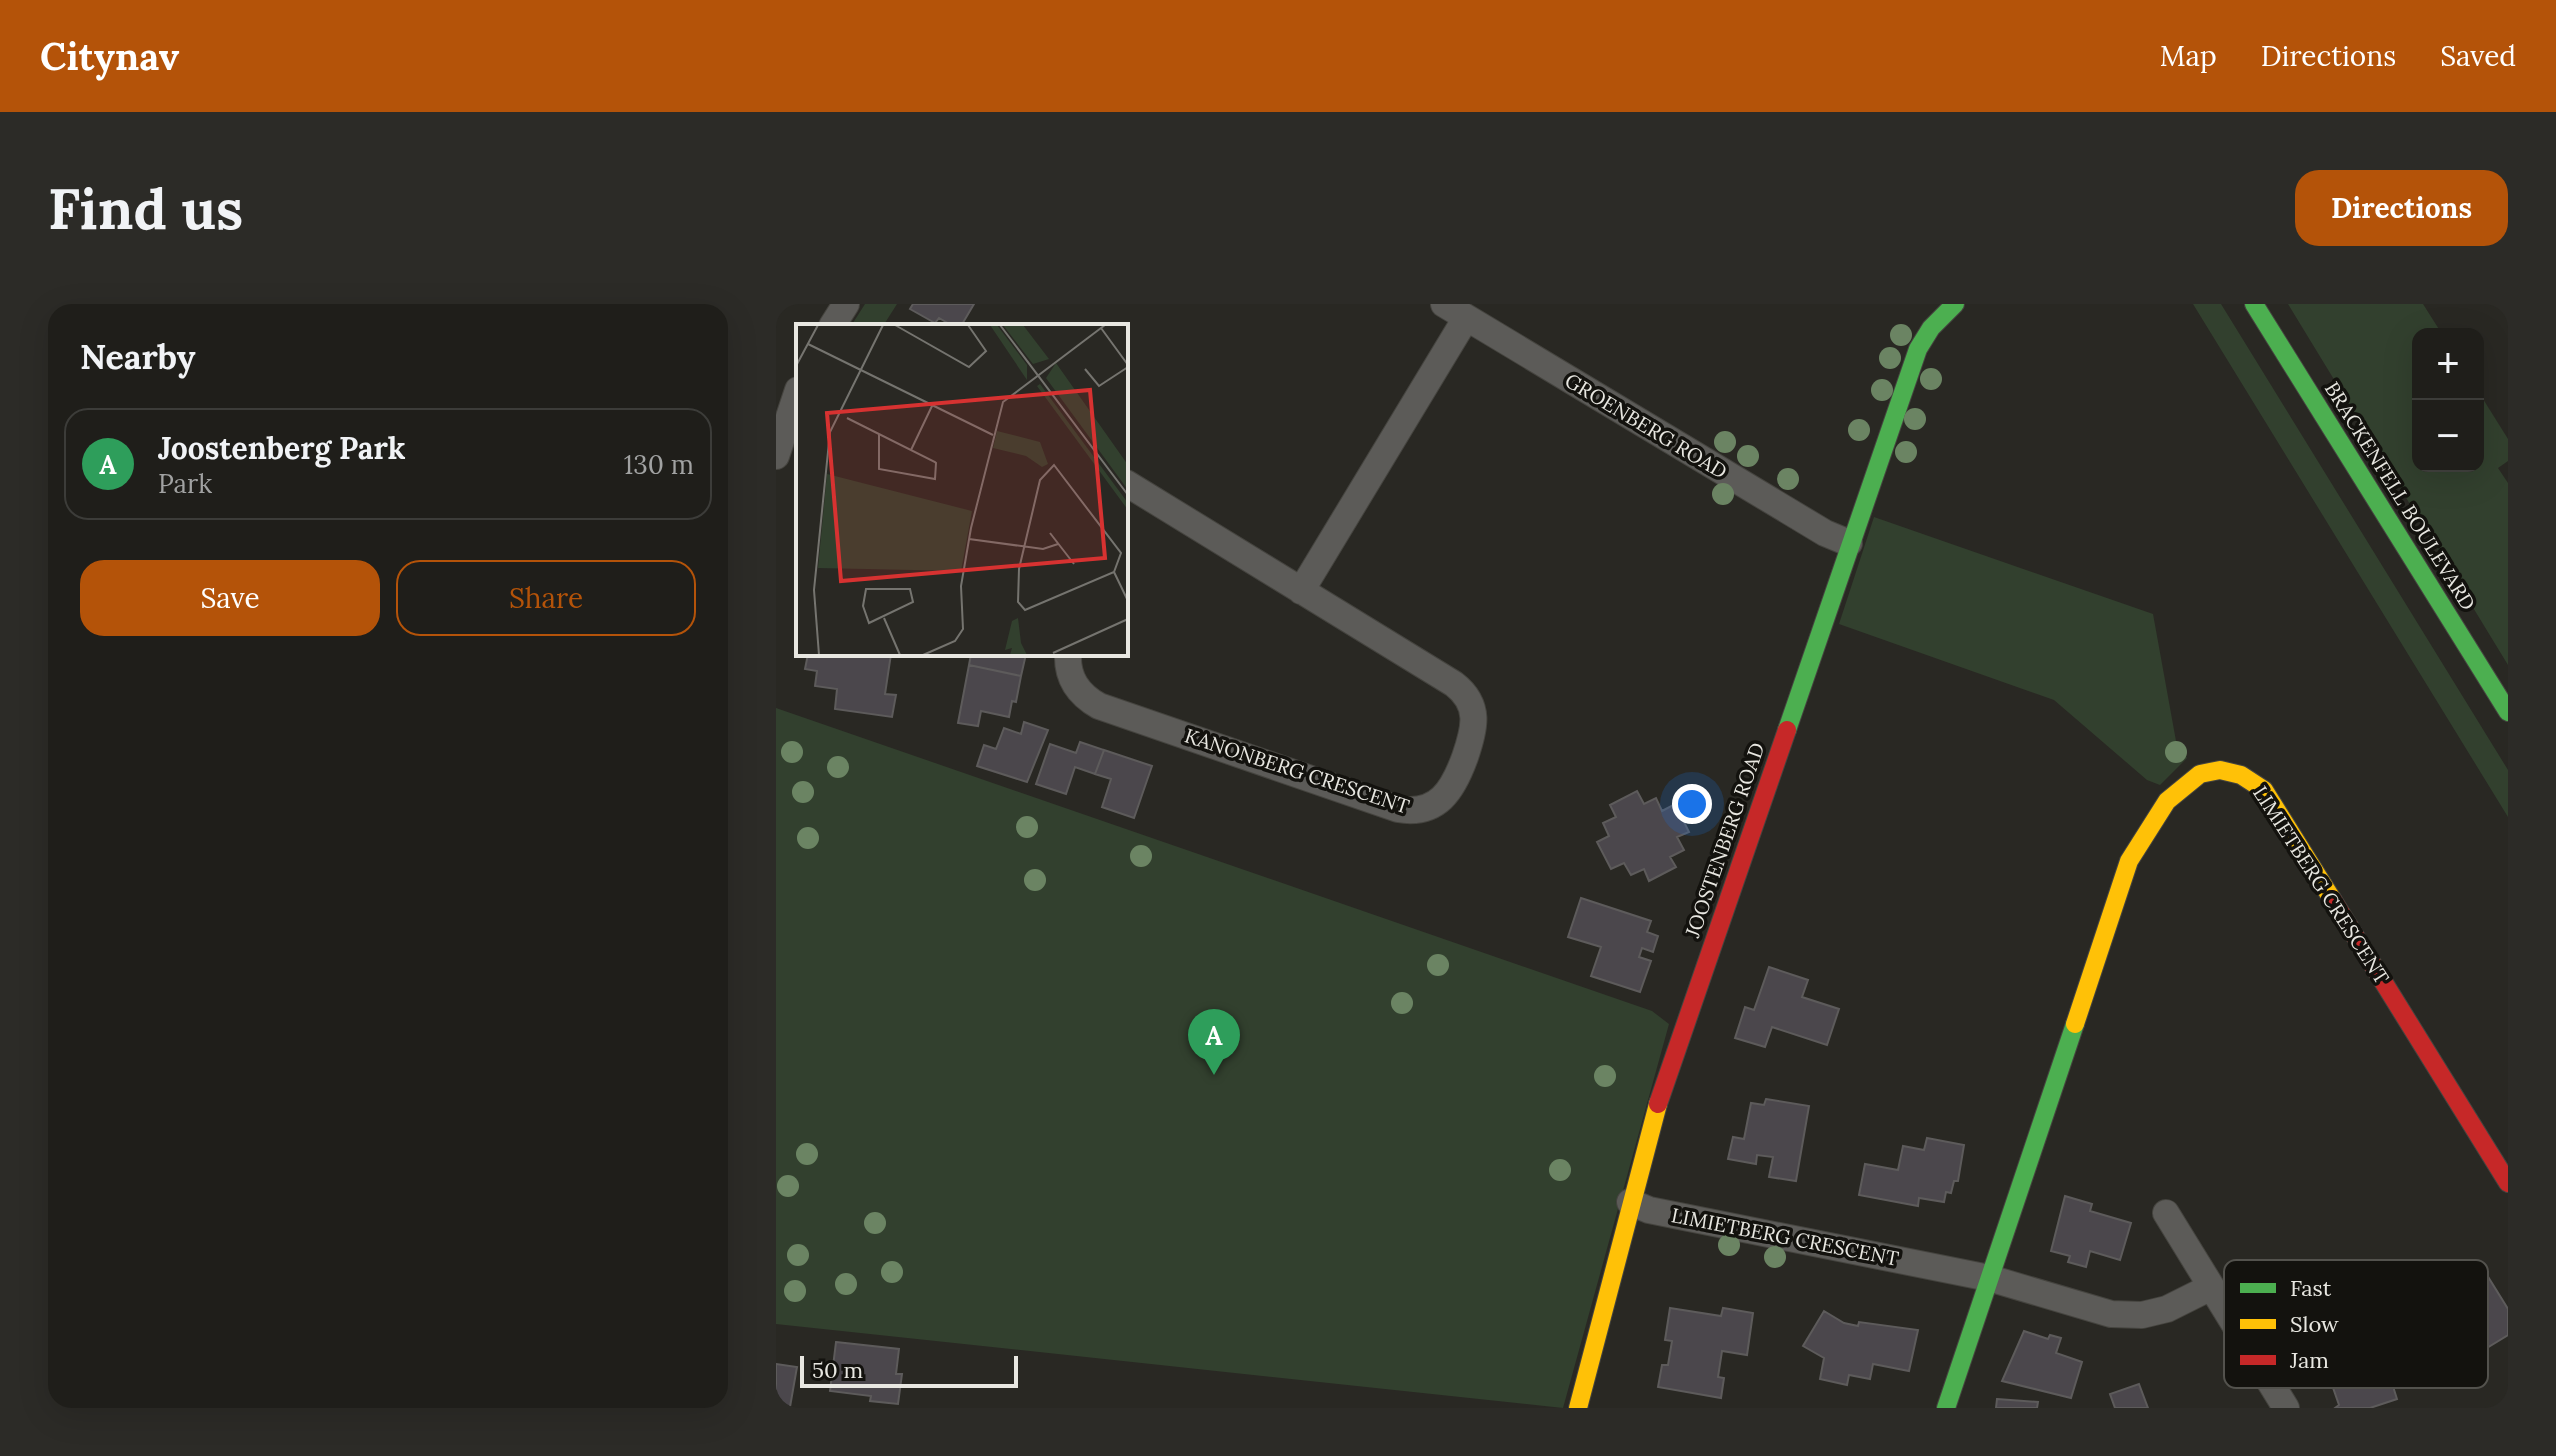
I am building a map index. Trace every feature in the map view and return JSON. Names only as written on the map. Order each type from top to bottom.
[{"type":"street","points":[[833,324],[846,304]]},
{"type":"street","name":"JOOSTENBERG ROAD","points":[[1578,1408],[1648,1132],[1849,543],[1918,349],[1931,328],[1955,304]]},
{"type":"street","name":"BRACKENFELL BOULEVARD","points":[[2254,304],[2508,712]]},
{"type":"street","points":[[1301,591],[1455,311]]},
{"type":"street","name":"GROENBERG ROAD","points":[[1455,311],[1825,533],[1849,543]]},
{"type":"street","points":[[776,456],[796,396]]},
{"type":"street","name":"KANONBERG CRESCENT","points":[[1068,656],[1068,668],[1078,690],[1099,706],[1398,809],[1419,810],[1438,803],[1454,787],[1472,737],[1475,719],[1470,700],[1454,684],[1128,484]]},
{"type":"street","name":"LIMIETBERG CRESCENT","points":[[1946,1408],[2129,861],[2177,788],[2211,770],[2240,773],[2264,790],[2508,1183]]},
{"type":"street","name":"LIMIETBERG CRESCENT","points":[[1630,1202],[1649,1210],[1989,1278]]},
{"type":"street","points":[[2166,1213],[2224,1308]]},
{"type":"street","points":[[1989,1278],[2111,1314],[2142,1315],[2167,1309],[2211,1287]]},
{"type":"street","points":[[2274,1388],[2286,1408]]},
{"type":"green space","points":[[865,304],[897,304],[884,324],[852,324]]},
{"type":"green space","points":[[2193,304],[2221,304],[2508,770],[2508,817]]},
{"type":"green space","points":[[2288,304],[2423,304],[2438,328],[2412,328],[2412,472],[2484,472],[2484,401],[2508,439],[2508,461],[2498,468],[2508,483],[2508,665]]},
{"type":"green space","points":[[1874,517],[2153,614],[2176,741],[2187,758],[2160,785],[2147,780],[2054,700],[1839,624]]},
{"type":"green space","points":[[776,708],[1652,1011],[1669,1024],[1563,1408],[776,1324]]},
{"type":"building","points":[[913,304],[974,304],[962,324],[950,324],[939,318],[935,323],[910,309]]},
{"type":"building","points":[[808,656],[891,656],[885,694],[896,695],[892,717],[835,709],[837,689],[815,686],[817,671],[805,669]]},
{"type":"building","points":[[971,656],[1026,656],[1021,676],[969,665]]},
{"type":"building","points":[[969,665],[1021,676],[1016,702],[1012,701],[1009,717],[981,711],[978,726],[958,723]]},
{"type":"building","points":[[1024,722],[1048,730],[1027,782],[977,766],[984,745],[996,749],[1004,728],[1021,734]]},
{"type":"building","points":[[1080,742],[1104,750],[1095,774],[1075,767],[1066,794],[1036,784],[1050,744],[1076,753]]},
{"type":"building","points":[[1104,750],[1152,766],[1134,818],[1102,807],[1111,779],[1095,774]]},
{"type":"building","points":[[1637,791],[1644,804],[1656,798],[1662,811],[1675,804],[1689,832],[1677,837],[1684,850],[1670,857],[1676,867],[1649,881],[1644,869],[1631,875],[1624,863],[1611,869],[1597,842],[1609,836],[1603,823],[1616,817],[1610,805]]},
{"type":"building","points":[[1581,898],[1651,921],[1647,932],[1658,936],[1653,952],[1642,948],[1639,957],[1651,961],[1640,992],[1591,976],[1601,947],[1568,937]]},
{"type":"building","points":[[1769,967],[1808,980],[1802,997],[1839,1009],[1827,1045],[1772,1027],[1765,1047],[1735,1038],[1745,1007],[1754,1010]]},
{"type":"building","points":[[1766,1099],[1809,1106],[1796,1181],[1769,1177],[1773,1157],[1757,1155],[1756,1164],[1728,1159],[1733,1137],[1744,1139],[1751,1103],[1764,1105]]},
{"type":"building","points":[[1927,1138],[1964,1145],[1958,1181],[1954,1181],[1951,1193],[1946,1192],[1944,1202],[1919,1198],[1918,1206],[1859,1195],[1865,1164],[1898,1170],[1903,1146],[1924,1150]]},
{"type":"building","points":[[2065,1196],[2092,1204],[2090,1211],[2131,1223],[2120,1260],[2090,1251],[2086,1267],[2068,1262],[2070,1256],[2051,1251]]},
{"type":"building","points":[[2488,1277],[2508,1309],[2508,1335],[2488,1347]]},
{"type":"building","points":[[1670,1308],[1721,1316],[1723,1308],[1753,1313],[1747,1355],[1722,1351],[1718,1377],[1724,1378],[1721,1398],[1658,1387],[1662,1365],[1668,1365],[1672,1341],[1665,1340]]},
{"type":"building","points":[[1824,1311],[1844,1323],[1858,1326],[1859,1322],[1918,1330],[1909,1371],[1873,1364],[1870,1379],[1849,1375],[1847,1385],[1820,1379],[1824,1358],[1803,1346]]},
{"type":"building","points":[[2024,1331],[2048,1339],[2050,1335],[2061,1338],[2056,1353],[2082,1362],[2071,1398],[2002,1381]]},
{"type":"building","points":[[836,1342],[899,1349],[896,1374],[902,1374],[898,1404],[870,1401],[871,1396],[830,1391]]},
{"type":"building","points":[[776,1364],[797,1367],[790,1407],[776,1405]]},
{"type":"building","points":[[2139,1384],[2148,1408],[2115,1408],[2110,1394]]},
{"type":"building","points":[[2333,1388],[2394,1388],[2397,1399],[2370,1408],[2335,1408],[2339,1405]]},
{"type":"building","points":[[1997,1399],[2038,1402],[2037,1408],[1996,1408]]},
{"type":"traffic: fast","points":[[1787,730],[1918,349],[1931,328],[1955,304]]},
{"type":"traffic: fast","points":[[2254,304],[2508,712]]},
{"type":"traffic: fast","points":[[1946,1408],[2075,1024]]},
{"type":"traffic: slow","points":[[2075,1024],[2129,861],[2167,801],[2200,774],[2220,770],[2241,775],[2264,790],[2332,899]]},
{"type":"traffic: slow","points":[[1578,1408],[1658,1104]]},
{"type":"traffic: jam","points":[[1658,1104],[1787,730]]},
{"type":"traffic: jam","points":[[2332,899],[2508,1183]]},
{"type":"place","name":"Joostenberg Park","points":[[1214,1075]]}]
